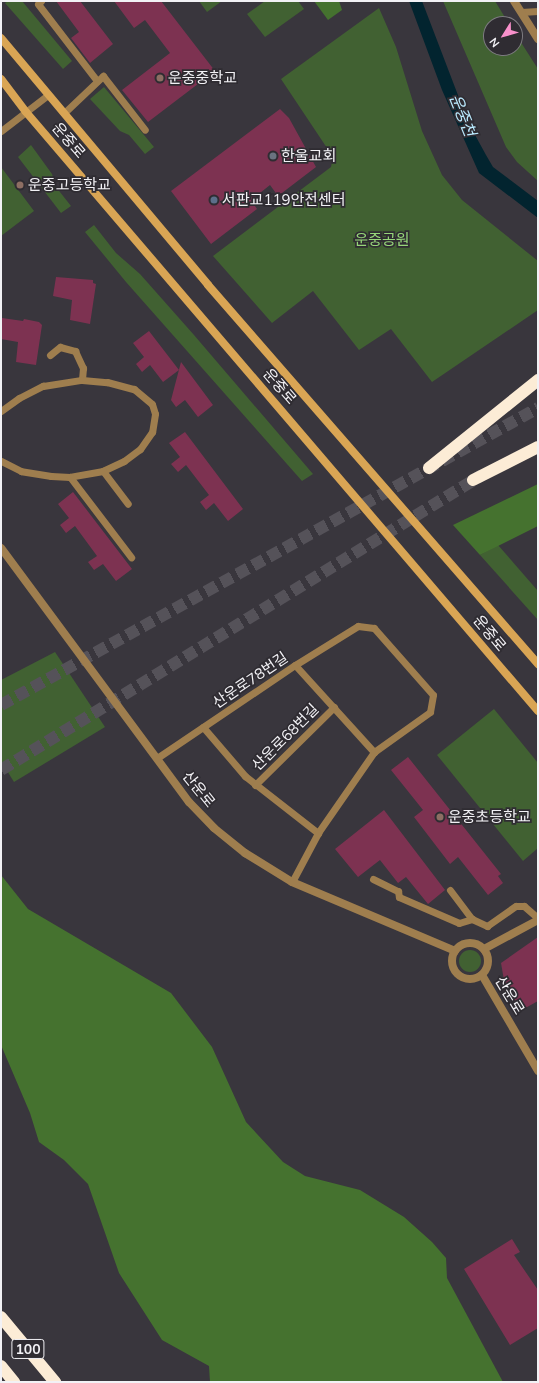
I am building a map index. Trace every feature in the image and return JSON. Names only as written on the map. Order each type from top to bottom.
[{"type":"highway","points":[[429,468],[538,380]]},
{"type":"highway","points":[[473,480],[538,447]]},
{"type":"highway","name":"100","points":[[1,1317],[55,1382]]},
{"type":"highway","name":"100","points":[[1,1366],[14,1382]]},
{"type":"main road","name":"운중로","points":[[1,38],[308,402],[538,664]]},
{"type":"main road","name":"운중로","points":[[1,79],[26,112],[538,711]]},
{"type":"street","points":[[514,1],[538,39]]},
{"type":"street","name":"산운로","points":[[1,548],[189,802],[214,828],[244,853],[292,882],[455,951]]},
{"type":"street","points":[[484,949],[538,919]]},
{"type":"street","points":[[469,942],[484,949],[488,965],[482,975],[472,979],[461,976],[453,967],[455,951],[469,942]]},
{"type":"street","name":"산운로","points":[[482,975],[538,1071]]},
{"type":"lane","points":[[41,1],[38,4],[97,81]]},
{"type":"lane","points":[[521,12],[538,11]]},
{"type":"lane","points":[[64,113],[103,76],[145,130]]},
{"type":"lane","points":[[1,131],[48,95]]},
{"type":"lane","points":[[50,355],[60,348],[75,351],[83,368],[82,380]]},
{"type":"lane","points":[[1,412],[19,398],[43,386],[82,380],[107,382],[134,389],[152,404],[156,414],[152,432],[140,449],[124,461],[103,471],[70,477],[32,474],[3,465]]},
{"type":"lane","points":[[103,471],[128,504]]},
{"type":"lane","points":[[70,477],[131,557]]},
{"type":"lane","name":"산운로78번길","points":[[157,758],[295,665],[358,626],[374,628],[433,695],[430,712],[374,752]]},
{"type":"lane","name":"산운로68번길","points":[[295,665],[374,752]]},
{"type":"lane","name":"산운로68번길","points":[[255,785],[334,707]]},
{"type":"lane","name":"산운로68번길","points":[[203,727],[255,785],[318,833]]},
{"type":"lane","points":[[292,882],[318,833],[374,752]]},
{"type":"lane","points":[[373,879],[398,891],[399,897],[459,923],[472,919]]},
{"type":"lane","points":[[450,890],[472,919],[488,926],[516,906],[524,906],[538,919]]},
{"type":"green space","points":[[8,1],[22,1],[72,61],[63,69],[5,3]]},
{"type":"green space","points":[[199,1],[222,1],[207,12]]},
{"type":"green space","points":[[265,1],[298,1],[304,9],[265,37],[247,14]]},
{"type":"green space","points":[[314,1],[339,1],[342,10],[328,20]]},
{"type":"green space","points":[[443,1],[495,1],[504,16],[483,16],[483,56],[523,56],[523,46],[538,69],[538,181],[517,162],[506,147]]},
{"type":"green space","name":"운중공원","points":[[379,8],[396,47],[422,131],[442,175],[462,200],[538,261],[538,310],[432,382],[391,329],[359,350],[313,291],[272,323],[213,256],[331,167],[333,157],[281,79]]},
{"type":"green space","points":[[104,87],[154,147],[145,154],[129,135],[120,131],[90,99]]},
{"type":"green space","points":[[31,145],[52,174],[56,187],[71,206],[61,213],[18,157]]},
{"type":"green space","points":[[1,167],[34,211],[1,236]]},
{"type":"green space","points":[[94,225],[116,253],[140,274],[194,335],[313,474],[302,481],[126,282],[85,232]]},
{"type":"green space","points":[[538,484],[538,526],[480,555],[453,525]]},
{"type":"green space","points":[[498,545],[538,591],[538,620],[480,555]]},
{"type":"green space","points":[[55,652],[105,727],[14,782],[1,761],[1,680]]},
{"type":"green space","points":[[494,709],[538,763],[538,848],[523,861],[437,755]]},
{"type":"green space","points":[[1,875],[28,909],[171,993],[212,1047],[246,1122],[283,1162],[305,1176],[360,1190],[404,1217],[432,1242],[446,1258],[447,1278],[503,1382],[210,1382],[209,1366],[162,1340],[119,1273],[88,1184],[64,1160],[39,1142],[30,1113],[1,1045]]},
{"type":"green space","points":[[470,950],[478,953],[481,961],[478,969],[470,972],[462,969],[459,961],[462,953]]},
{"type":"water","name":"운중천","points":[[409,1],[422,1],[469,124],[493,167],[538,201],[538,218],[479,173],[442,90]]},
{"type":"building","points":[[56,1],[80,1],[113,44],[90,63],[71,38],[79,32]]},
{"type":"building","points":[[114,1],[161,1],[215,71],[148,122],[122,90],[170,53],[145,20],[134,28]]},
{"type":"building","points":[[280,109],[289,118],[316,167],[278,196],[270,185],[251,200],[257,209],[211,244],[171,191]]},
{"type":"building","points":[[56,277],[93,280],[93,283],[96,284],[90,324],[70,320],[72,300],[53,296]]},
{"type":"building","points":[[2,318],[23,321],[24,319],[39,322],[42,325],[36,365],[16,362],[18,342],[1,339]]},
{"type":"building","points":[[149,331],[179,370],[163,382],[150,365],[142,372],[136,364],[144,357],[133,343]]},
{"type":"building","points":[[181,362],[213,405],[198,417],[185,400],[176,407],[171,400]]},
{"type":"building","points":[[185,432],[243,509],[228,521],[214,503],[206,510],[200,502],[209,495],[186,465],[178,472],[171,464],[180,457],[169,443]]},
{"type":"building","points":[[73,492],[132,569],[116,581],[103,564],[94,570],[88,562],[97,556],[75,526],[66,533],[60,525],[69,518],[58,504]]},
{"type":"building","points":[[408,757],[501,874],[498,876],[503,883],[488,895],[458,857],[450,864],[414,817],[423,810],[391,770]]},
{"type":"building","points":[[384,810],[445,890],[428,904],[406,877],[398,883],[380,860],[358,877],[335,849]]},
{"type":"building","points":[[538,937],[538,1001],[520,1011],[505,986],[501,963]]},
{"type":"building","points":[[512,1239],[520,1252],[514,1255],[538,1290],[538,1328],[510,1345],[464,1269]]},
{"type":"tunnel","points":[[1,705],[538,408]]},
{"type":"tunnel","points":[[1,770],[482,475]]},
{"type":"place","name":"운중중학교","points":[[160,78]]},
{"type":"place","name":"한울교회","points":[[273,156]]},
{"type":"place","name":"운중고등학교","points":[[20,185]]},
{"type":"place","name":"서판교119안전센터","points":[[214,200]]},
{"type":"place","name":"운중초등학교","points":[[440,817]]}]
